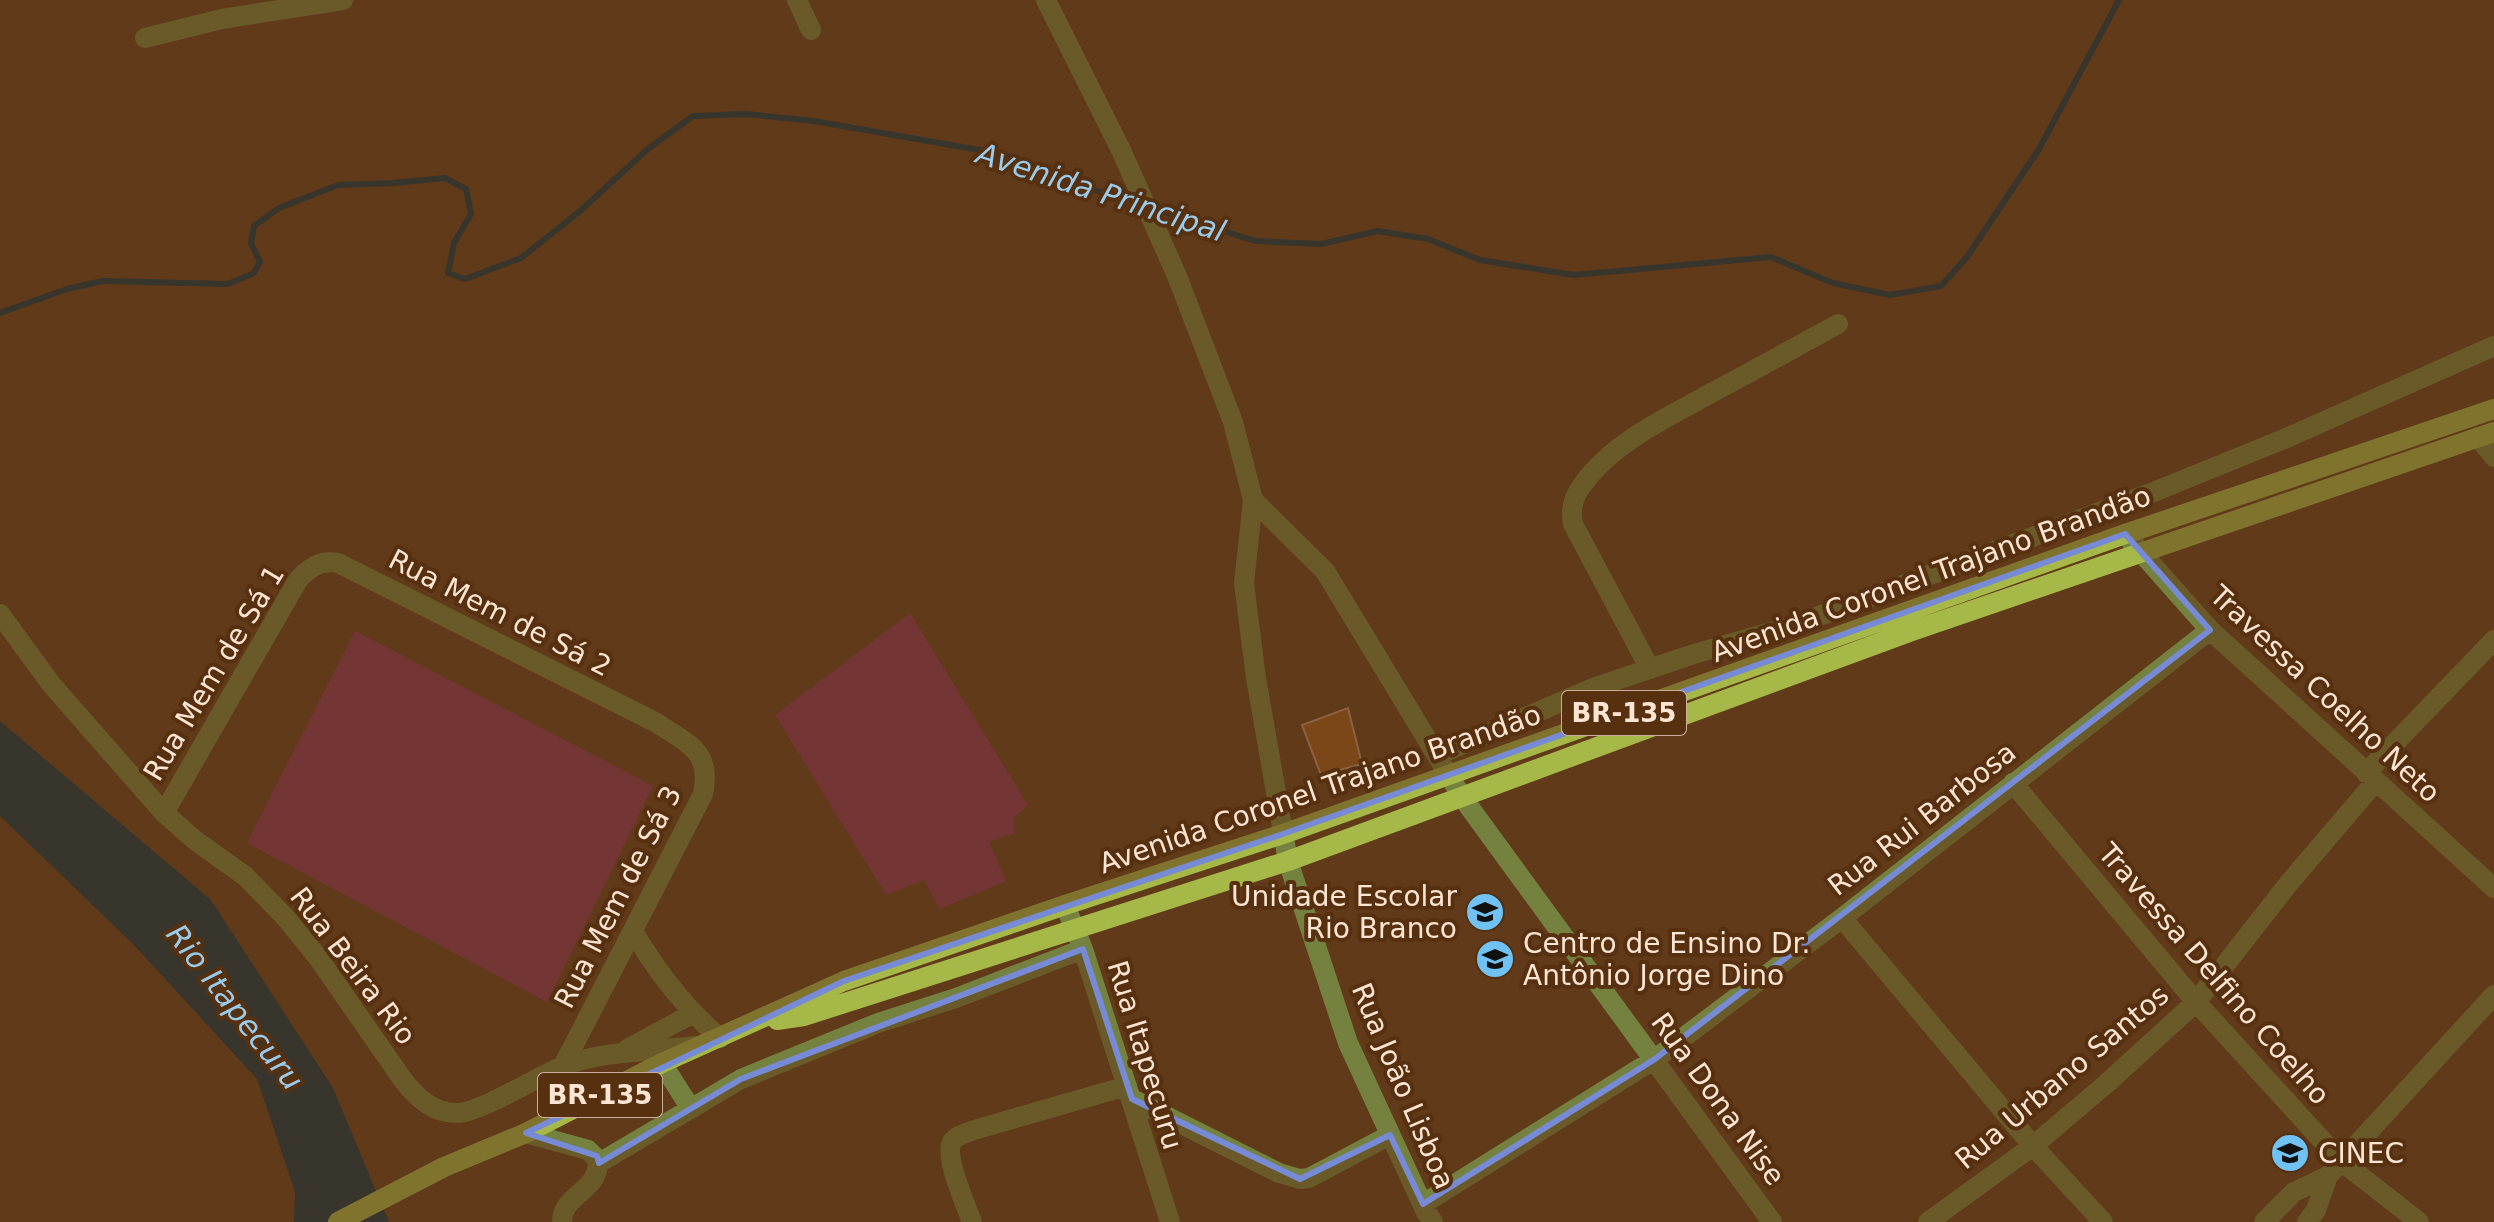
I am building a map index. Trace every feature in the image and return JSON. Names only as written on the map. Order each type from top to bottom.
[{"type":"main road","name":"Avenida Coronel Trajano Brandão","points":[[338,1222],[444,1167],[526,1133],[662,1063],[844,981],[1283,834],[2125,534],[2494,409]]},
{"type":"main road","name":"Avenida Coronel Trajano Brandão","points":[[757,1022],[804,1016],[1079,940],[1909,632],[2486,434]]},
{"type":"street","points":[[145,38],[222,19],[343,0]]},
{"type":"street","points":[[797,0],[811,30]]},
{"type":"street","points":[[1052,2],[1140,192],[1216,376],[1233,422],[1253,500],[1325,571],[1450,776]]},
{"type":"street","points":[[1650,669],[1573,524],[1572,502],[1600,465],[1639,435],[1838,324]]},
{"type":"street","name":"Avenida Coronel Trajano Brandão","points":[[1438,755],[1593,688],[1795,625],[2151,493],[2284,439],[2494,346]]},
{"type":"street","points":[[2486,434],[2494,457]]},
{"type":"street","name":"Rua João Lisboa","points":[[1253,500],[1244,583],[1256,678],[1288,861],[1348,1043],[1423,1215]]},
{"type":"street","name":"Travessa Coelho Neto","points":[[2125,534],[2210,630],[2494,888]]},
{"type":"street","name":"Rua Mem de Sá 2","points":[[316,564],[327,561],[338,563],[657,723]]},
{"type":"street","name":"Rua Mem de Sá 1","points":[[164,813],[298,580],[316,564]]},
{"type":"street","name":"Rua Beira Rio","points":[[0,614],[51,684],[164,813],[261,890],[319,959],[403,1080],[429,1106],[460,1113],[563,1066],[620,1053],[714,1041]]},
{"type":"street","name":"Rua Rui Barbosa","points":[[1423,1215],[1655,1059],[1842,918],[2210,630]]},
{"type":"street","name":"Rua Urbano Santos","points":[[1928,1222],[2033,1146],[2196,1002],[2371,777],[2494,640]]},
{"type":"street","name":"Rua Mem de Sá 3","points":[[563,1066],[693,815],[705,783],[704,764],[697,751],[657,723]]},
{"type":"street","name":"Rua Dona Nise","points":[[1450,776],[1462,797],[1772,1222]]},
{"type":"street","name":"Travessa Delfino Coelho","points":[[2013,783],[2334,1168],[2419,1222]]},
{"type":"street","name":"Rua Itapecuru","points":[[1065,905],[1130,1093],[1170,1222]]},
{"type":"street","points":[[1842,918],[2033,1146],[2103,1222]]},
{"type":"street","points":[[633,931],[661,976],[714,1041]]},
{"type":"street","points":[[599,1163],[741,1079],[878,1023],[956,998],[1079,940]]},
{"type":"street","points":[[2264,1222],[2294,1192],[2334,1168],[2494,995]]},
{"type":"street","points":[[620,1053],[692,1014]]},
{"type":"street","points":[[662,1063],[691,1109]]},
{"type":"street","points":[[972,1222],[950,1157],[955,1139],[974,1130],[1130,1093],[1279,1173],[1300,1179],[1320,1173],[1390,1135]]},
{"type":"street","points":[[526,1133],[588,1150],[599,1163],[595,1178],[564,1209],[562,1222]]},
{"type":"street","points":[[2307,1222],[2316,1210],[2334,1168]]},
{"type":"highlighted area","points":[[2125,534],[2210,630],[1655,1059],[1423,1204],[1390,1135],[1300,1179],[1132,1099],[1083,949],[741,1079],[599,1163],[597,1156],[526,1133],[844,981],[1283,834]]},
{"type":"shaded area","points":[[910,613],[1028,805],[1014,818],[1015,833],[989,842],[1006,881],[940,909],[924,880],[886,895],[775,715]]},
{"type":"shaded area","points":[[355,631],[653,786],[547,1002],[247,843]]},
{"type":"water","name":"Rio Itapecuru","points":[[0,721],[211,900],[333,1088],[389,1222],[294,1222],[295,1192],[257,1079],[133,944],[0,816]]},
{"type":"building","points":[[1348,708],[1362,764],[1321,775],[1302,725]]},
{"type":"waterway","name":"Avenida Principal","points":[[1151,208],[1255,241],[1321,244],[1378,231],[1428,239],[1480,260],[1574,275],[1771,257],[1833,283],[1890,295],[1941,286],[1967,257],[2039,149],[2119,0]]},
{"type":"waterway","name":"Avenida Principal","points":[[0,313],[67,289],[102,281],[228,284],[254,273],[260,262],[251,243],[254,226],[279,208],[338,185],[445,178],[466,189],[471,214],[454,243],[448,273],[465,279],[521,258],[580,211],[649,148],[693,116],[746,114],[814,121],[1002,154],[1071,183],[1141,204]]},
{"type":"place","name":"Unidade Escolar Rio Branco","points":[[1485,912]]},
{"type":"place","name":"Centro de Ensino Dr. Antônio Jorge Dino","points":[[1495,959]]},
{"type":"place","name":"CINEC","points":[[2290,1153]]}]
